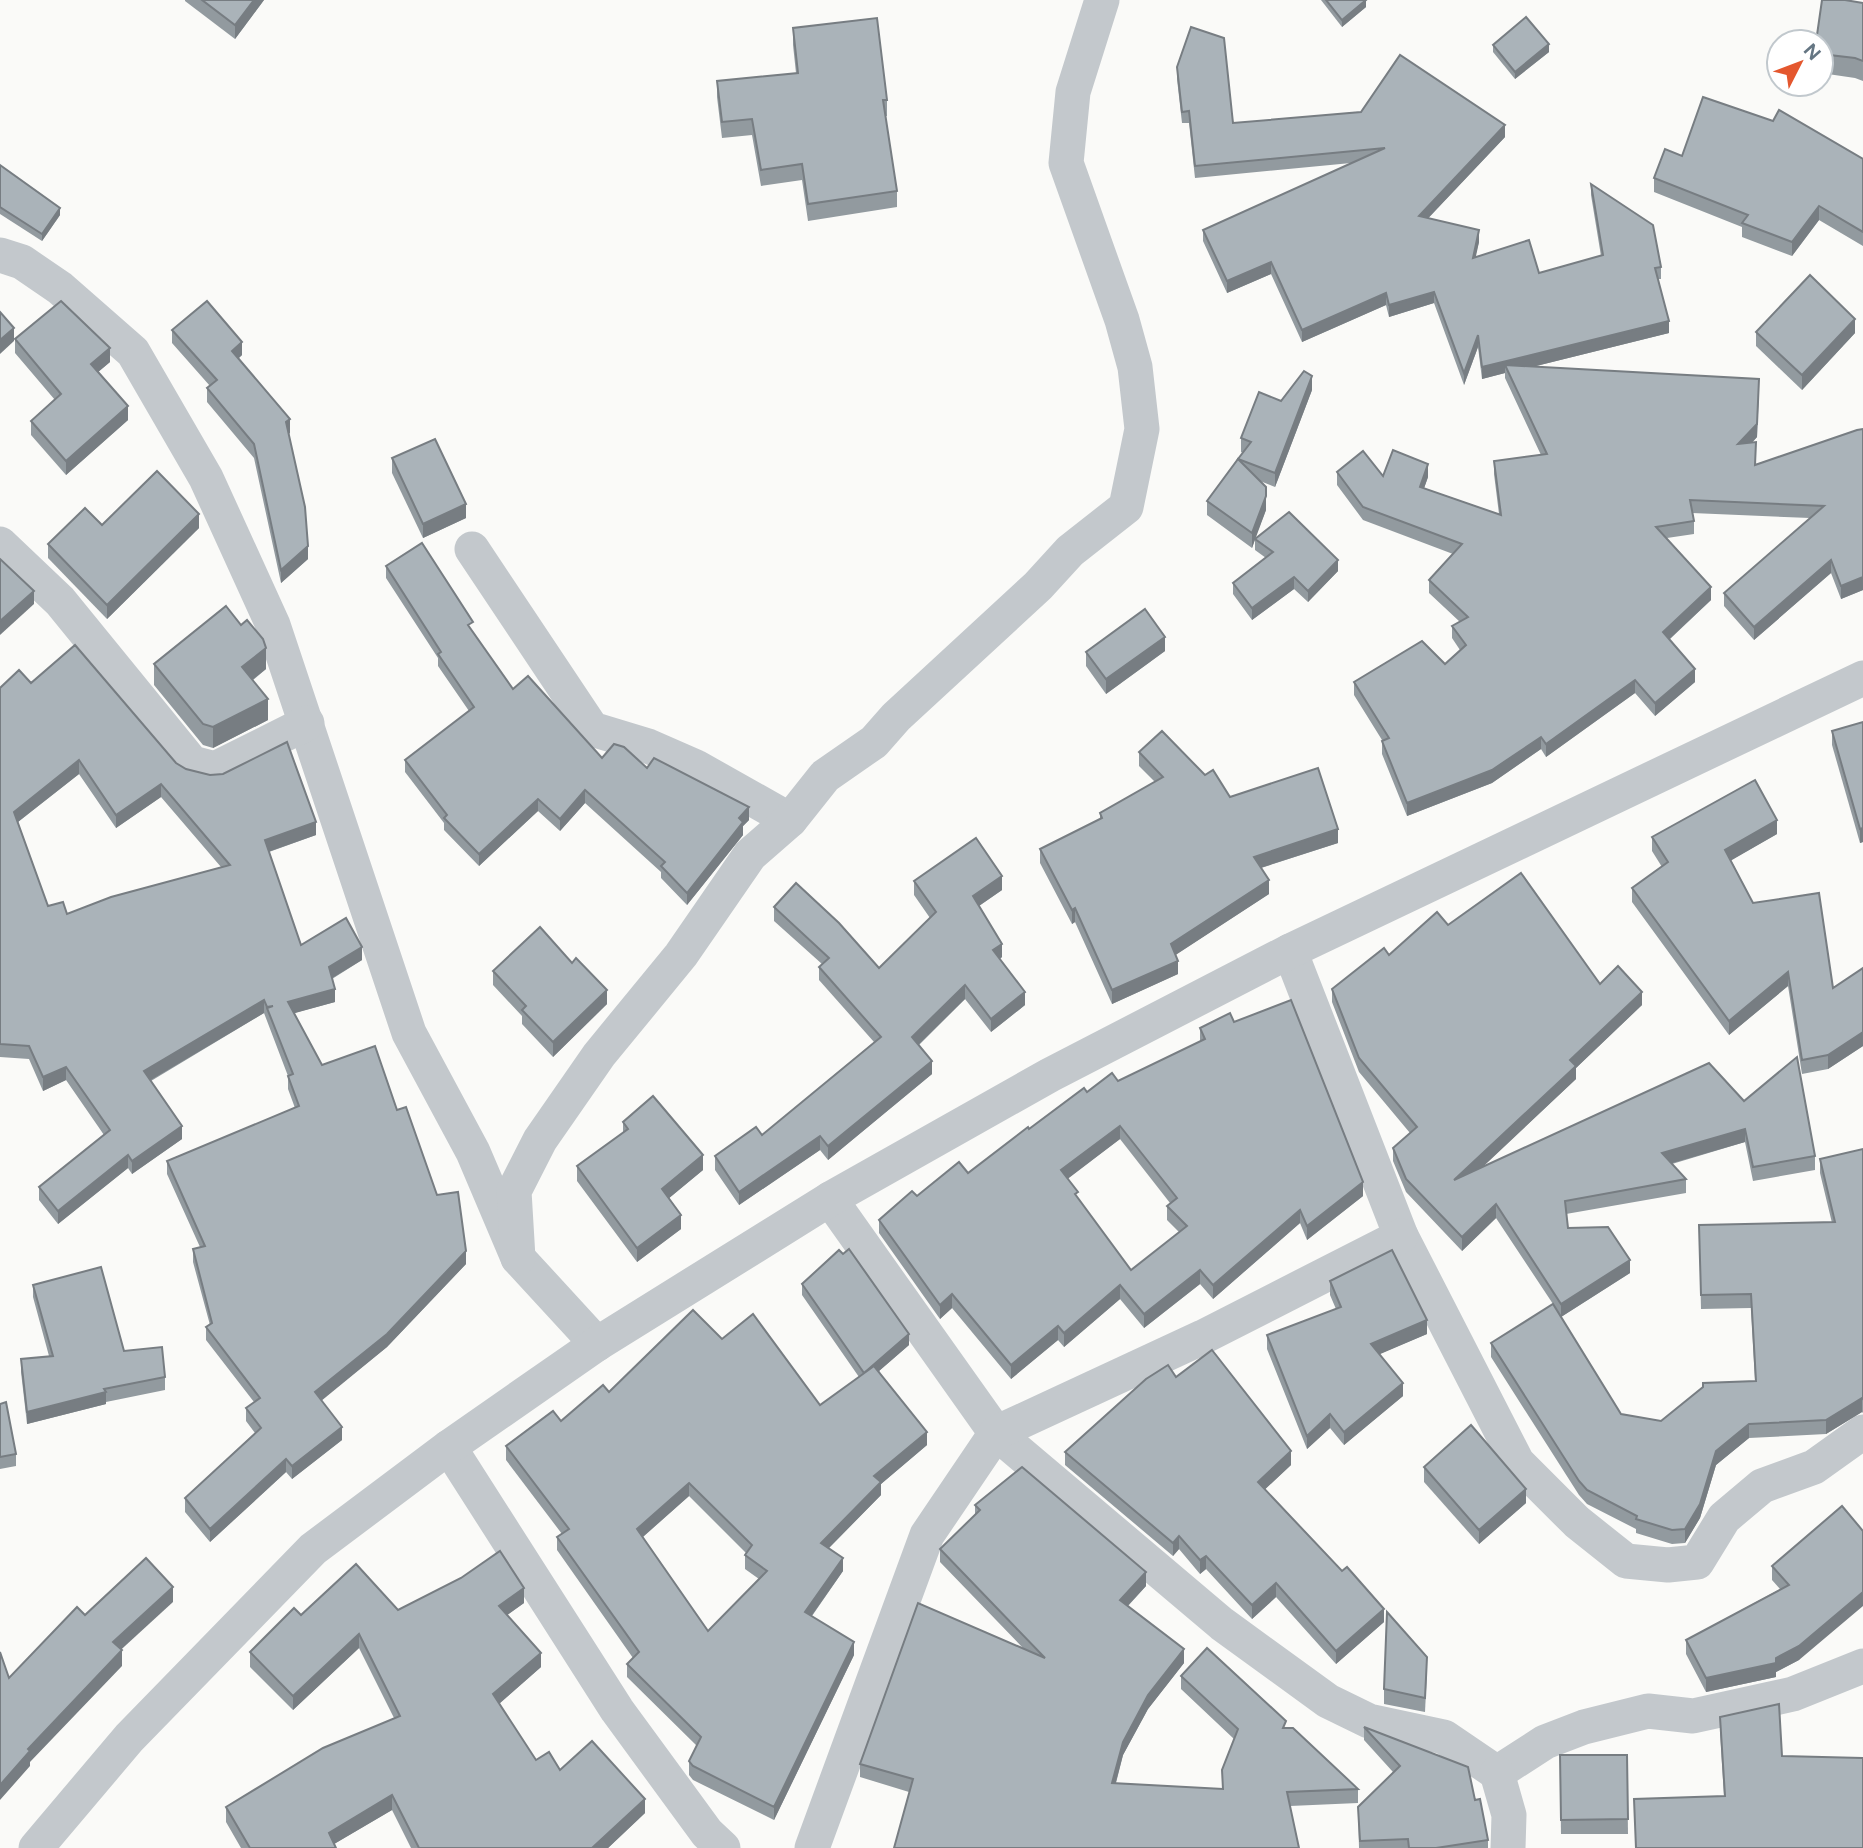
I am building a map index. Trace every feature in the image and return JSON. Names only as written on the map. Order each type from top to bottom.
[{"type":"street","points":[[518,1258],[514,1191],[540,1140],[599,1055],[681,955],[750,855],[790,820],[825,776],[874,742],[896,717],[1038,586],[1070,551],[1126,508],[1142,429],[1135,367],[1122,320],[1066,163],[1073,92],[1102,0]]},
{"type":"street","points":[[0,254],[22,262],[60,288],[133,352],[206,478],[273,625],[410,1033],[473,1152],[518,1258],[597,1344]]},
{"type":"street","points":[[0,544],[60,601],[192,763],[205,769],[215,769],[307,723]]},
{"type":"street","points":[[472,549],[592,729],[648,746],[695,767],[790,820]]},
{"type":"street","points":[[36,1848],[129,1738],[313,1549],[449,1447],[597,1344],[830,1199],[1050,1075],[1290,951],[1863,678]]},
{"type":"street","points":[[1290,951],[1401,1236],[1517,1462],[1577,1522],[1626,1562],[1668,1565],[1697,1562],[1724,1518],[1762,1486],[1814,1467],[1863,1432]]},
{"type":"street","points":[[830,1199],[996,1433],[1222,1624],[1328,1701],[1369,1721],[1444,1737],[1497,1773],[1509,1815],[1508,1848]]},
{"type":"street","points":[[812,1848],[926,1535],[996,1433],[1203,1337],[1401,1236]]},
{"type":"street","points":[[449,1447],[617,1710],[707,1833],[723,1848]]},
{"type":"street","points":[[1497,1773],[1545,1742],[1584,1727],[1648,1711],[1693,1716],[1793,1693],[1863,1666]]},
{"type":"building","points":[[202,0],[254,0],[235,25]]},
{"type":"building","points":[[1326,0],[1366,0],[1342,20]]},
{"type":"building","points":[[1822,0],[1863,3],[1863,61],[1835,56],[1835,28],[1818,28]]},
{"type":"building","points":[[1526,17],[1549,44],[1515,72],[1493,45]]},
{"type":"building","points":[[877,18],[887,100],[883,100],[897,191],[808,204],[802,164],[761,170],[752,119],[722,122],[717,81],[798,73],[793,28]]},
{"type":"building","points":[[1191,27],[1224,38],[1233,123],[1361,112],[1400,55],[1505,125],[1419,216],[1479,230],[1473,258],[1529,240],[1539,273],[1603,255],[1591,184],[1653,225],[1661,267],[1655,268],[1669,321],[1482,367],[1478,335],[1464,373],[1434,292],[1389,305],[1386,293],[1302,330],[1271,262],[1227,281],[1203,230],[1385,148],[1195,166],[1189,111],[1182,112],[1177,67]]},
{"type":"building","points":[[1703,97],[1773,121],[1779,110],[1863,159],[1863,232],[1819,206],[1792,242],[1742,223],[1748,215],[1654,178],[1665,149],[1682,156]]},
{"type":"building","points":[[0,165],[60,208],[42,234],[0,207]]},
{"type":"building","points":[[1810,275],[1855,319],[1802,375],[1756,332]]},
{"type":"building","points":[[61,301],[110,348],[91,364],[128,406],[66,461],[31,421],[61,394],[15,339]]},
{"type":"building","points":[[207,301],[242,342],[232,351],[290,419],[286,422],[305,507],[308,546],[281,570],[254,444],[207,388],[217,380],[172,330]]},
{"type":"building","points":[[0,312],[14,328],[0,340]]},
{"type":"building","points":[[1505,365],[1759,379],[1757,424],[1738,444],[1756,442],[1755,465],[1863,429],[1863,577],[1841,586],[1831,560],[1754,627],[1724,593],[1824,506],[1690,500],[1694,521],[1656,527],[1711,587],[1663,632],[1695,669],[1655,703],[1635,680],[1546,744],[1541,737],[1492,770],[1407,803],[1382,741],[1389,738],[1354,682],[1422,641],[1445,664],[1466,645],[1452,626],[1468,617],[1429,580],[1462,544],[1363,507],[1337,472],[1363,451],[1383,476],[1393,450],[1428,464],[1420,487],[1501,515],[1494,461],[1547,454]]},
{"type":"building","points":[[1304,371],[1312,376],[1275,473],[1238,459],[1251,442],[1241,438],[1259,392],[1281,401]]},
{"type":"building","points":[[435,439],[466,504],[423,524],[392,458]]},
{"type":"building","points":[[1238,459],[1266,487],[1266,496],[1252,533],[1207,501]]},
{"type":"building","points":[[157,471],[199,514],[107,605],[48,544],[85,508],[102,525]]},
{"type":"building","points":[[1289,512],[1338,560],[1308,591],[1294,577],[1252,608],[1233,583],[1273,552],[1255,539]]},
{"type":"building","points":[[422,543],[473,622],[468,625],[513,689],[528,676],[602,758],[614,744],[624,747],[647,768],[654,758],[749,807],[739,818],[743,822],[687,893],[661,866],[665,862],[585,790],[560,819],[538,799],[479,854],[444,818],[447,815],[405,760],[474,707],[438,654],[441,652],[386,566]]},
{"type":"building","points":[[0,559],[34,591],[0,621]]},
{"type":"building","points":[[226,606],[241,625],[247,620],[263,639],[266,648],[242,667],[268,699],[213,727],[203,724],[154,664]]},
{"type":"building","points":[[1145,609],[1165,637],[1106,679],[1086,652]]},
{"type":"building","points":[[75,645],[176,763],[186,769],[210,775],[223,774],[287,742],[316,822],[265,840],[301,945],[346,918],[362,947],[329,967],[335,989],[288,1002],[322,1065],[375,1046],[397,1110],[406,1107],[437,1195],[458,1192],[466,1251],[387,1334],[315,1392],[342,1427],[292,1466],[286,1459],[210,1529],[185,1498],[261,1428],[246,1408],[260,1398],[206,1327],[212,1323],[193,1249],[205,1246],[167,1161],[299,1106],[288,1076],[293,1074],[267,1008],[273,1006],[267,1007],[264,1000],[144,1071],[182,1126],[132,1161],[128,1155],[58,1211],[39,1187],[110,1130],[66,1067],[43,1077],[29,1046],[0,1044],[0,688],[19,670],[31,683]],"holes":[[[79,760],[116,815],[161,784],[230,865],[111,897],[67,914],[63,902],[48,906],[14,812]]]},
{"type":"building","points":[[1863,722],[1863,828],[1860,829],[1832,731]]},
{"type":"building","points":[[1162,731],[1205,775],[1213,770],[1230,797],[1318,768],[1338,829],[1254,857],[1269,880],[1171,944],[1178,961],[1112,990],[1075,908],[1072,910],[1040,849],[1102,818],[1100,813],[1163,777],[1139,752]]},
{"type":"building","points":[[1755,780],[1777,820],[1725,850],[1753,903],[1819,893],[1833,988],[1863,968],[1863,1032],[1828,1055],[1802,1060],[1788,972],[1729,1021],[1632,888],[1668,862],[1652,837]]},
{"type":"building","points":[[976,838],[1002,876],[973,896],[1002,944],[993,950],[1025,992],[991,1019],[965,985],[912,1037],[932,1061],[828,1146],[820,1136],[739,1192],[715,1156],[756,1127],[762,1135],[881,1037],[819,967],[829,958],[774,907],[796,883],[839,923],[879,968],[936,912],[914,881]]},
{"type":"building","points":[[1521,873],[1600,984],[1618,966],[1642,992],[1570,1060],[1576,1066],[1454,1180],[1709,1063],[1744,1101],[1797,1057],[1815,1156],[1753,1167],[1745,1129],[1662,1153],[1686,1179],[1565,1201],[1568,1228],[1608,1227],[1630,1260],[1561,1304],[1496,1204],[1462,1237],[1406,1179],[1393,1148],[1417,1127],[1359,1058],[1332,989],[1384,948],[1389,955],[1437,912],[1448,925]]},
{"type":"building","points":[[540,927],[572,963],[576,958],[607,990],[553,1042],[522,1010],[526,1006],[493,971]]},
{"type":"building","points":[[1291,1000],[1363,1182],[1307,1226],[1300,1210],[1213,1285],[1200,1270],[1144,1314],[1120,1285],[1064,1333],[1058,1326],[1011,1365],[952,1294],[940,1305],[879,1220],[912,1191],[917,1196],[959,1162],[968,1173],[1084,1088],[1087,1092],[1112,1073],[1118,1081],[1205,1039],[1200,1028],[1230,1013],[1234,1022]],"holes":[[[1120,1126],[1177,1198],[1167,1206],[1187,1226],[1131,1270],[1075,1194],[1078,1192],[1061,1170]]]},
{"type":"building","points":[[653,1096],[703,1155],[662,1189],[681,1215],[637,1248],[577,1166],[628,1129],[623,1122]]},
{"type":"building","points":[[1863,1149],[1863,1399],[1826,1420],[1749,1424],[1716,1451],[1700,1504],[1685,1529],[1672,1530],[1636,1519],[1637,1516],[1587,1490],[1491,1343],[1553,1304],[1621,1414],[1661,1421],[1703,1387],[1703,1383],[1756,1381],[1751,1294],[1701,1295],[1699,1225],[1835,1222],[1820,1159]]},
{"type":"building","points":[[849,1249],[909,1334],[864,1373],[802,1284],[839,1250],[843,1254]]},
{"type":"building","points":[[1392,1250],[1427,1320],[1371,1344],[1403,1383],[1344,1432],[1330,1414],[1307,1436],[1267,1335],[1341,1307],[1330,1281]]},
{"type":"building","points":[[101,1267],[124,1351],[162,1347],[165,1377],[104,1389],[106,1392],[27,1412],[21,1359],[53,1356],[33,1285]]},
{"type":"building","points":[[693,1310],[722,1339],[753,1314],[820,1405],[874,1366],[927,1432],[874,1476],[881,1482],[821,1543],[843,1558],[805,1612],[854,1642],[774,1807],[693,1766],[689,1761],[701,1737],[627,1664],[639,1652],[557,1537],[569,1529],[506,1446],[553,1411],[561,1421],[603,1385],[609,1392]],"holes":[[[689,1483],[752,1545],[745,1555],[767,1571],[708,1631],[637,1529]]]},
{"type":"building","points":[[1212,1350],[1291,1451],[1258,1482],[1342,1571],[1347,1567],[1384,1609],[1336,1651],[1276,1583],[1252,1605],[1206,1556],[1200,1560],[1179,1536],[1173,1543],[1065,1452],[1146,1379],[1168,1365],[1176,1377]]},
{"type":"building","points":[[6,1402],[16,1454],[0,1457],[0,1404]]},
{"type":"building","points":[[1471,1425],[1526,1489],[1479,1530],[1424,1467]]},
{"type":"building","points":[[1022,1467],[1146,1572],[1120,1600],[1184,1649],[1148,1695],[1123,1742],[1112,1783],[1223,1789],[1222,1770],[1238,1729],[1181,1676],[1207,1648],[1286,1721],[1283,1728],[1293,1728],[1358,1789],[1287,1792],[1299,1848],[894,1848],[913,1779],[860,1764],[918,1603],[1045,1658],[940,1549],[980,1510],[975,1505]]},
{"type":"building","points":[[1842,1506],[1863,1531],[1863,1592],[1799,1646],[1776,1658],[1776,1663],[1706,1678],[1686,1640],[1789,1585],[1772,1566]]},
{"type":"building","points":[[500,1551],[524,1588],[499,1606],[541,1653],[493,1694],[536,1760],[549,1752],[560,1770],[592,1741],[645,1799],[592,1848],[419,1848],[392,1795],[329,1833],[336,1848],[250,1848],[226,1807],[323,1748],[400,1716],[359,1634],[293,1696],[250,1652],[294,1608],[301,1615],[356,1564],[398,1610],[461,1578]]},
{"type":"building","points":[[146,1558],[173,1587],[113,1642],[122,1650],[28,1749],[30,1751],[0,1785],[0,1652],[9,1678],[77,1607],[85,1615]]},
{"type":"building","points":[[1387,1612],[1427,1657],[1425,1698],[1384,1689]]},
{"type":"building","points":[[1779,1704],[1782,1756],[1863,1758],[1863,1848],[1636,1848],[1634,1799],[1725,1796],[1720,1717]]},
{"type":"building","points":[[1364,1727],[1468,1767],[1475,1800],[1480,1799],[1488,1840],[1436,1848],[1409,1848],[1408,1839],[1360,1841],[1358,1807],[1400,1766]]},
{"type":"building","points":[[1560,1755],[1627,1755],[1628,1819],[1561,1820]]}]
